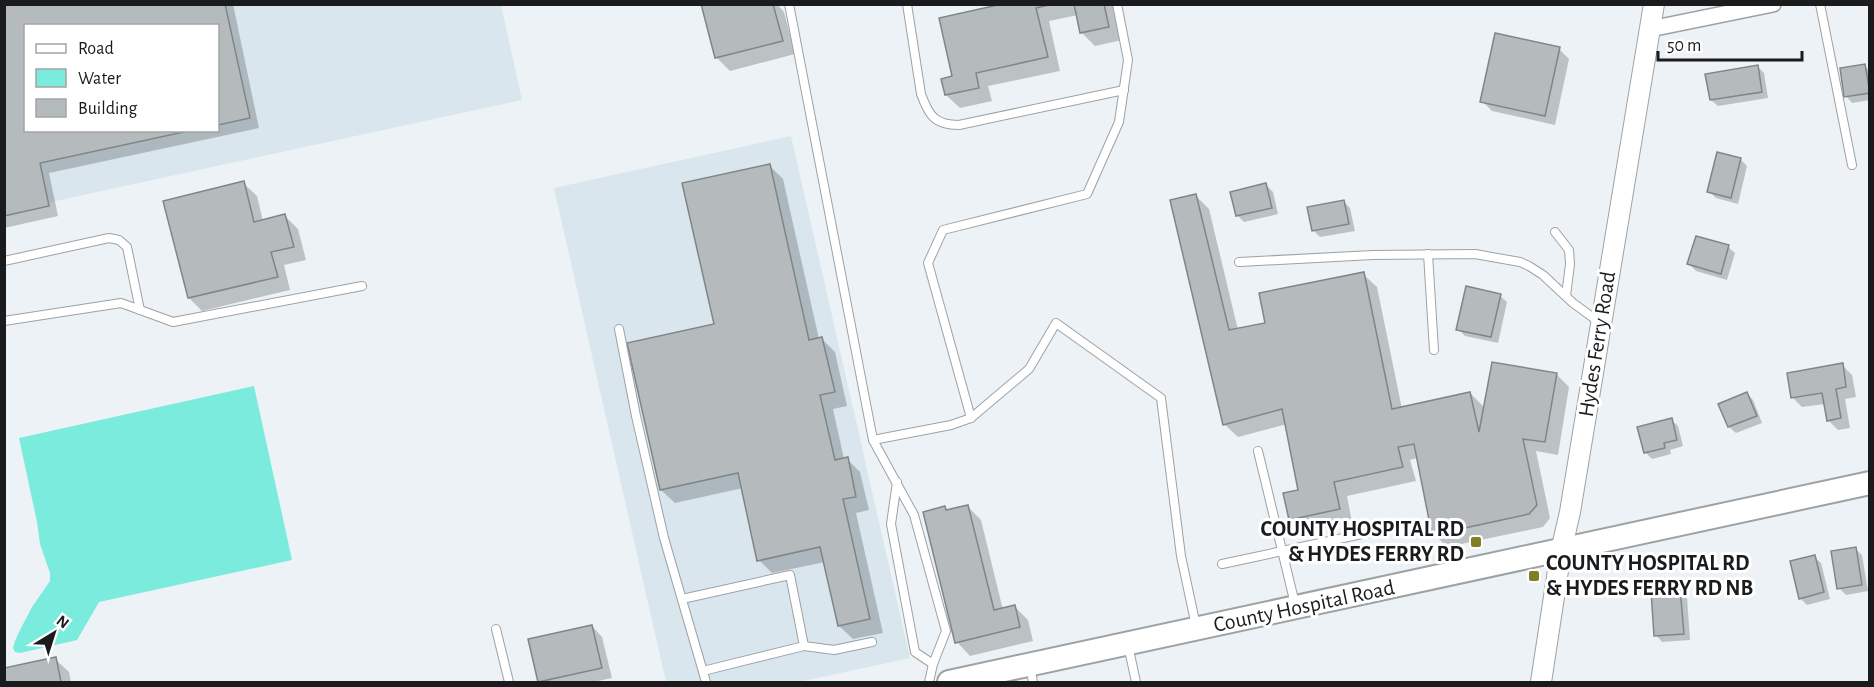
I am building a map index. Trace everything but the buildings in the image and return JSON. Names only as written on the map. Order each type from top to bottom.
[{"type":"main road","name":"County Hospital Road","points":[[949,682],[1032,674],[1128,644],[1196,628],[1869,483]]},
{"type":"street","name":"Hydes Ferry Road","points":[[1541,682],[1560,550],[1570,512],[1654,4]]},
{"type":"street","points":[[1650,29],[1773,4]]},
{"type":"lane","points":[[789,4],[873,440],[914,515],[946,631],[933,664],[929,682]]},
{"type":"lane","points":[[907,4],[921,94],[934,119],[946,125],[959,125],[1124,90]]},
{"type":"lane","points":[[971,418],[928,263],[943,230],[1086,194],[1119,122],[1128,60],[1117,4]]},
{"type":"lane","points":[[1820,4],[1852,165]]},
{"type":"lane","points":[[1555,232],[1569,250],[1570,264],[1566,296]]},
{"type":"lane","points":[[4,261],[109,238],[119,240],[127,247],[140,310]]},
{"type":"lane","points":[[1428,254],[1434,351]]},
{"type":"lane","points":[[1239,262],[1475,254],[1520,262],[1543,275],[1600,323]]},
{"type":"lane","points":[[4,321],[121,303],[173,322],[362,286]]},
{"type":"lane","points":[[873,440],[971,418],[1029,369],[1056,322],[1161,398],[1181,556],[1196,628]]},
{"type":"lane","points":[[619,329],[664,538],[706,682]]},
{"type":"lane","points":[[1258,451],[1296,608]]},
{"type":"lane","points":[[897,482],[891,524],[915,652],[933,664]]},
{"type":"lane","points":[[1222,564],[1390,528]]},
{"type":"lane","points":[[682,599],[790,575],[804,646]]},
{"type":"lane","points":[[496,628],[509,682]]},
{"type":"lane","points":[[702,671],[804,646],[834,650],[872,642]]},
{"type":"lane","points":[[1128,644],[1136,682]]},
{"type":"shaded area","points":[[4,5],[501,5],[522,100],[5,212]]},
{"type":"shaded area","points":[[791,136],[910,658],[799,682],[666,682],[554,188]]},
{"type":"water","points":[[254,386],[292,560],[99,602],[77,640],[20,653],[15,652],[13,648],[20,630],[50,581],[50,573],[40,544],[19,438]]},
{"type":"place","name":"COUNTY HOSPITAL RD & HYDES FERRY RD","points":[[1476,542]]},
{"type":"place","name":"COUNTY HOSPITAL RD & HYDES FERRY RD NB","points":[[1534,576]]}]
